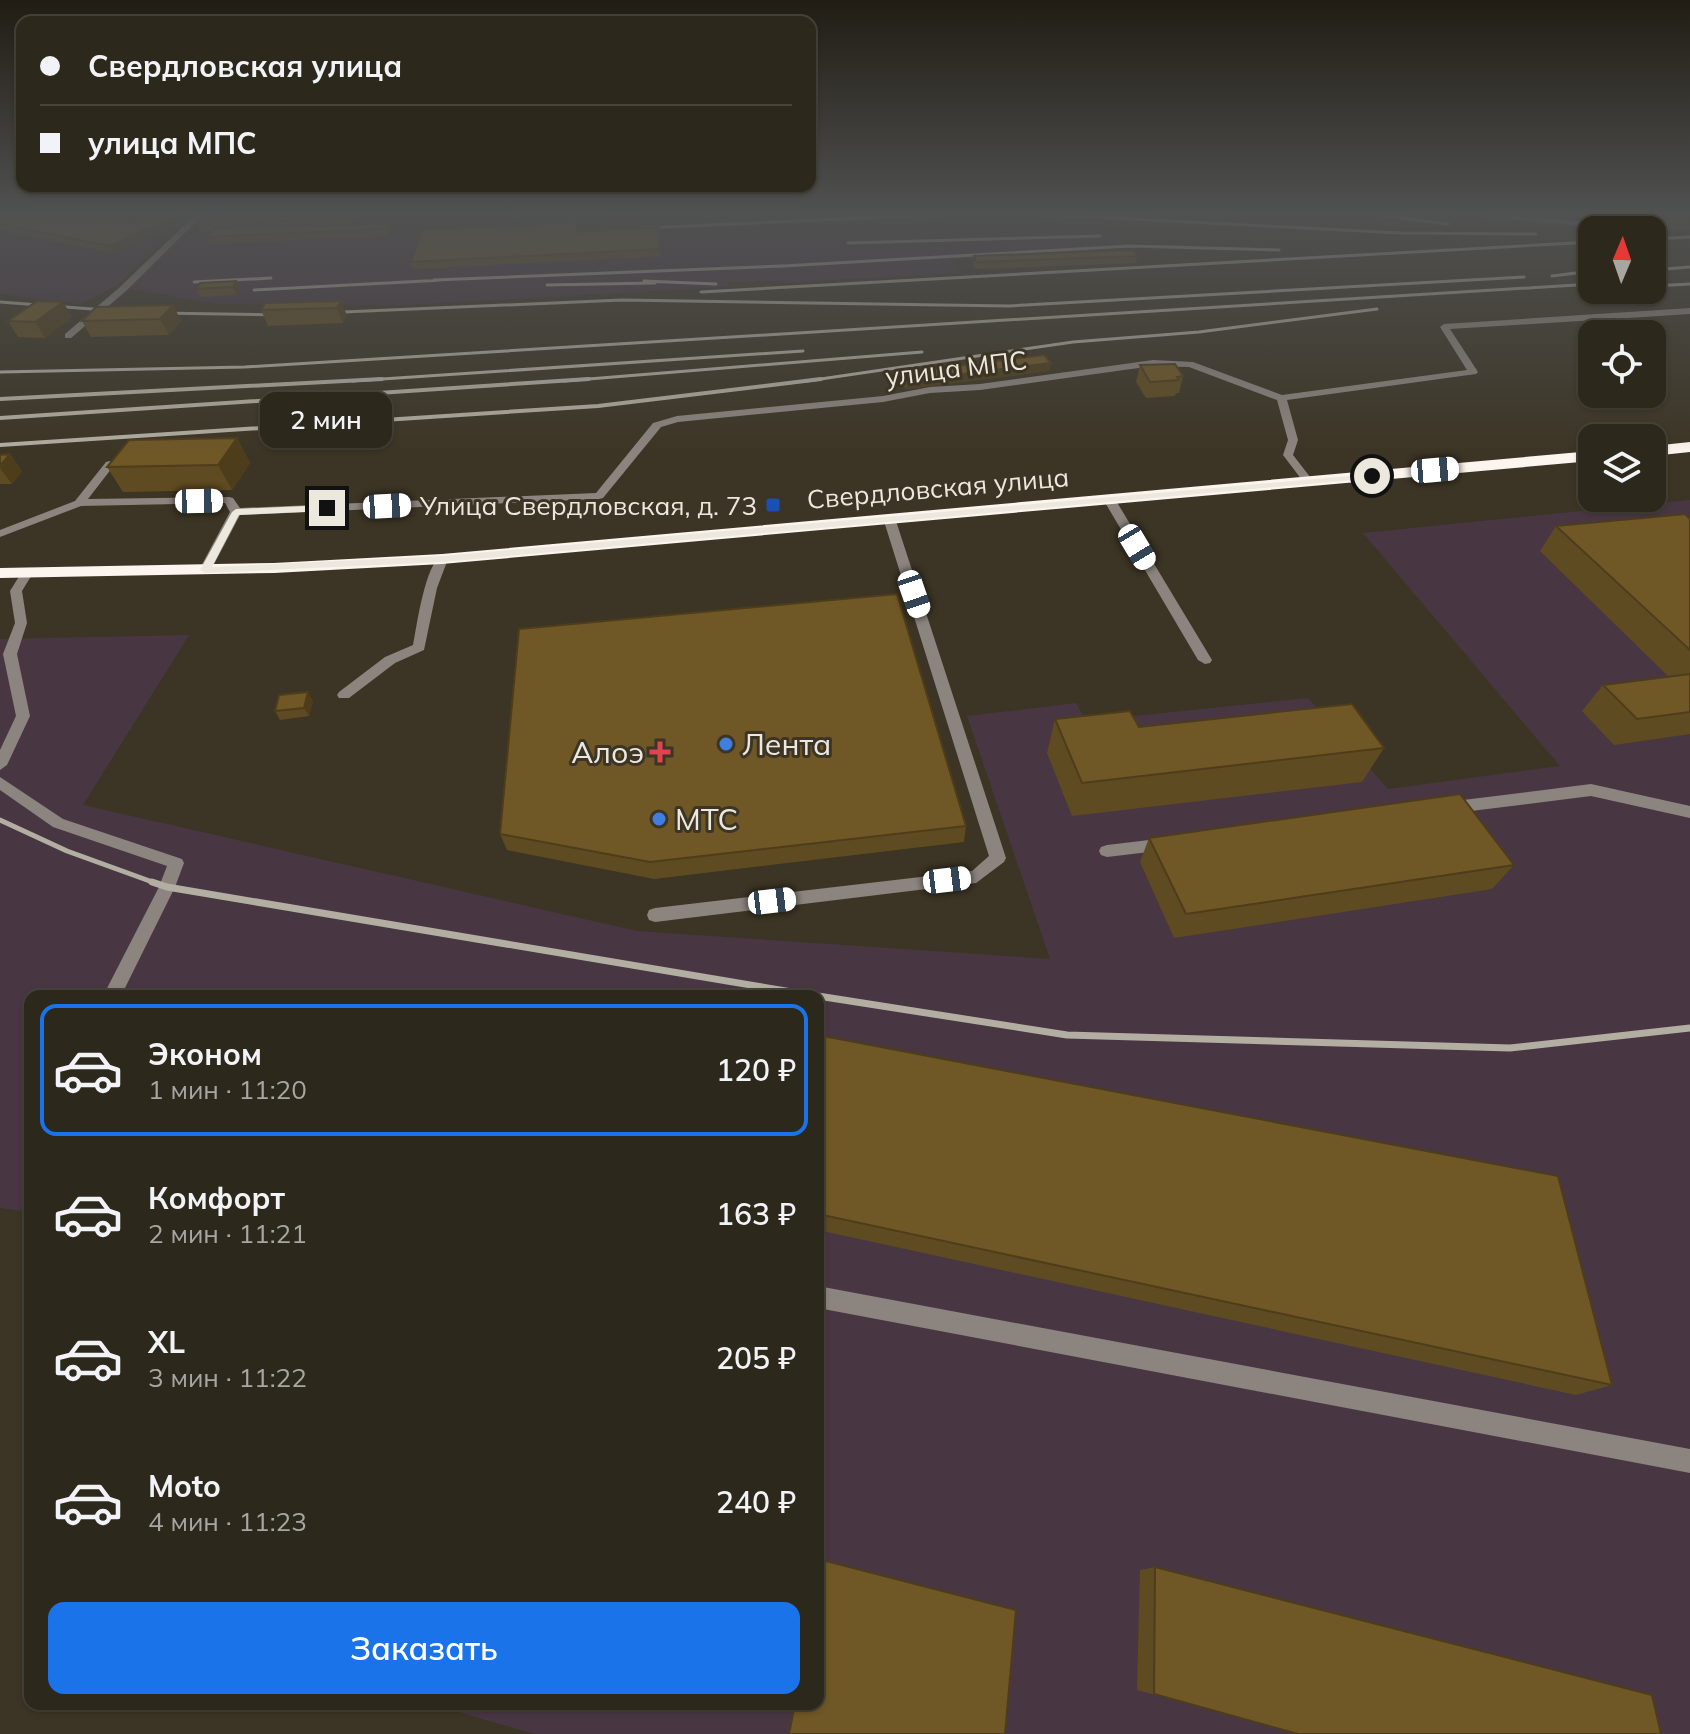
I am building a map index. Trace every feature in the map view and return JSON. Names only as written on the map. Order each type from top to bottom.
[{"type":"highway","points":[[1666,450],[1690,447]]},
{"type":"highway","name":"Свердловская улица","points":[[0,573],[205,570],[442,559],[1578,457]]},
{"type":"lane","points":[[68,336],[118,293]]},
{"type":"lane","name":"улица МПС","points":[[236,512],[599,496],[657,425],[677,419],[883,399],[930,390],[980,387],[1153,363],[1190,364],[1281,398],[1473,372],[1444,327],[1690,311]]},
{"type":"lane","points":[[1281,398],[1293,440],[1288,455],[1309,482]]},
{"type":"lane","points":[[79,503],[110,464]]},
{"type":"lane","points":[[1109,499],[1205,660]]},
{"type":"lane","points":[[0,534],[79,503],[229,500],[236,512],[205,570]]},
{"type":"lane","points":[[655,915],[976,877],[998,858],[889,518]]},
{"type":"lane","points":[[344,695],[390,660],[419,647],[431,588],[442,559]]},
{"type":"lane","points":[[0,765],[23,716],[10,654],[21,623],[16,591],[27,573]]},
{"type":"lane","points":[[0,782],[58,823],[176,863],[115,990]]},
{"type":"lane","points":[[1435,810],[1591,790],[1690,812]]},
{"type":"lane","points":[[1107,851],[1185,842]]},
{"type":"lane","points":[[824,1298],[1690,1461]]},
{"type":"shaded area","points":[[0,293],[102,293],[80,304]]},
{"type":"shaded area","points":[[151,293],[621,293],[402,305],[217,304]]},
{"type":"shaded area","points":[[1690,500],[1690,1734],[534,1734],[452,1710],[824,1710],[824,990],[24,990],[24,1211],[0,1208],[0,639],[189,635],[83,805],[637,931],[1050,959],[967,716],[1076,703],[1086,721],[1308,698],[1388,789],[1560,766],[1363,533],[1578,511],[1666,512],[1666,502]]},
{"type":"building","points":[[37,301],[63,302],[35,322],[8,321]]},
{"type":"building","points":[[341,301],[337,308],[261,310],[265,303]]},
{"type":"building","points":[[173,305],[160,319],[82,321],[96,307]]},
{"type":"building","points":[[1044,355],[1051,363],[907,381],[902,373]]},
{"type":"building","points":[[1175,364],[1183,376],[1177,377],[1179,380],[1150,382],[1140,365]]},
{"type":"building","points":[[237,438],[218,465],[107,467],[129,440]]},
{"type":"building","points":[[10,454],[0,466],[0,455]]},
{"type":"building","points":[[1685,514],[1690,519],[1690,650],[1556,526]]},
{"type":"building","name":"Лента","points":[[897,594],[966,826],[650,862],[500,834],[519,629]]},
{"type":"building","points":[[1690,674],[1690,712],[1637,719],[1603,685]]},
{"type":"building","points":[[308,692],[304,708],[275,711],[279,695]]},
{"type":"building","points":[[1352,704],[1384,748],[1082,783],[1055,719],[1130,711],[1139,727]]},
{"type":"building","points":[[1460,794],[1514,865],[1186,914],[1149,838]]},
{"type":"building","points":[[824,1036],[1558,1176],[1612,1385],[824,1215]]},
{"type":"building","points":[[824,1561],[1016,1610],[1005,1734],[789,1734],[794,1710],[824,1710]]},
{"type":"building","points":[[1155,1567],[1652,1695],[1661,1734],[1298,1734],[1154,1694]]},
{"type":"railway","points":[[321,313],[622,300],[1009,306],[1241,293]]},
{"type":"railway","points":[[0,372],[245,367],[1447,293]]},
{"type":"railway","points":[[0,302],[118,311]]},
{"type":"railway","points":[[819,379],[1073,342],[1199,332],[1377,309]]},
{"type":"railway","points":[[157,313],[285,315]]},
{"type":"railway","points":[[352,381],[803,351]]},
{"type":"railway","points":[[587,379],[922,352]]},
{"type":"railway","points":[[0,399],[382,379]]},
{"type":"railway","points":[[0,418],[587,379]]},
{"type":"railway","points":[[564,381],[587,379]]},
{"type":"railway","points":[[0,445],[598,406],[819,379]]},
{"type":"railway","points":[[807,381],[819,379]]},
{"type":"railway","points":[[0,820],[67,851],[158,884]]},
{"type":"railway","points":[[152,882],[158,884]]},
{"type":"railway","points":[[158,884],[780,990]]},
{"type":"railway","points":[[824,997],[1067,1035],[1510,1048],[1690,1028]]},
{"type":"place","name":"Улица Свердловская, д. 73","points":[[773,505]]},
{"type":"place","name":"Лента","points":[[726,744]]},
{"type":"place","name":"Алоэ","points":[[660,752]]},
{"type":"place","name":"МТС","points":[[659,819]]},
{"type":"route","points":[[327,508],[236,512],[205,570],[442,559],[1372,476]]}]
